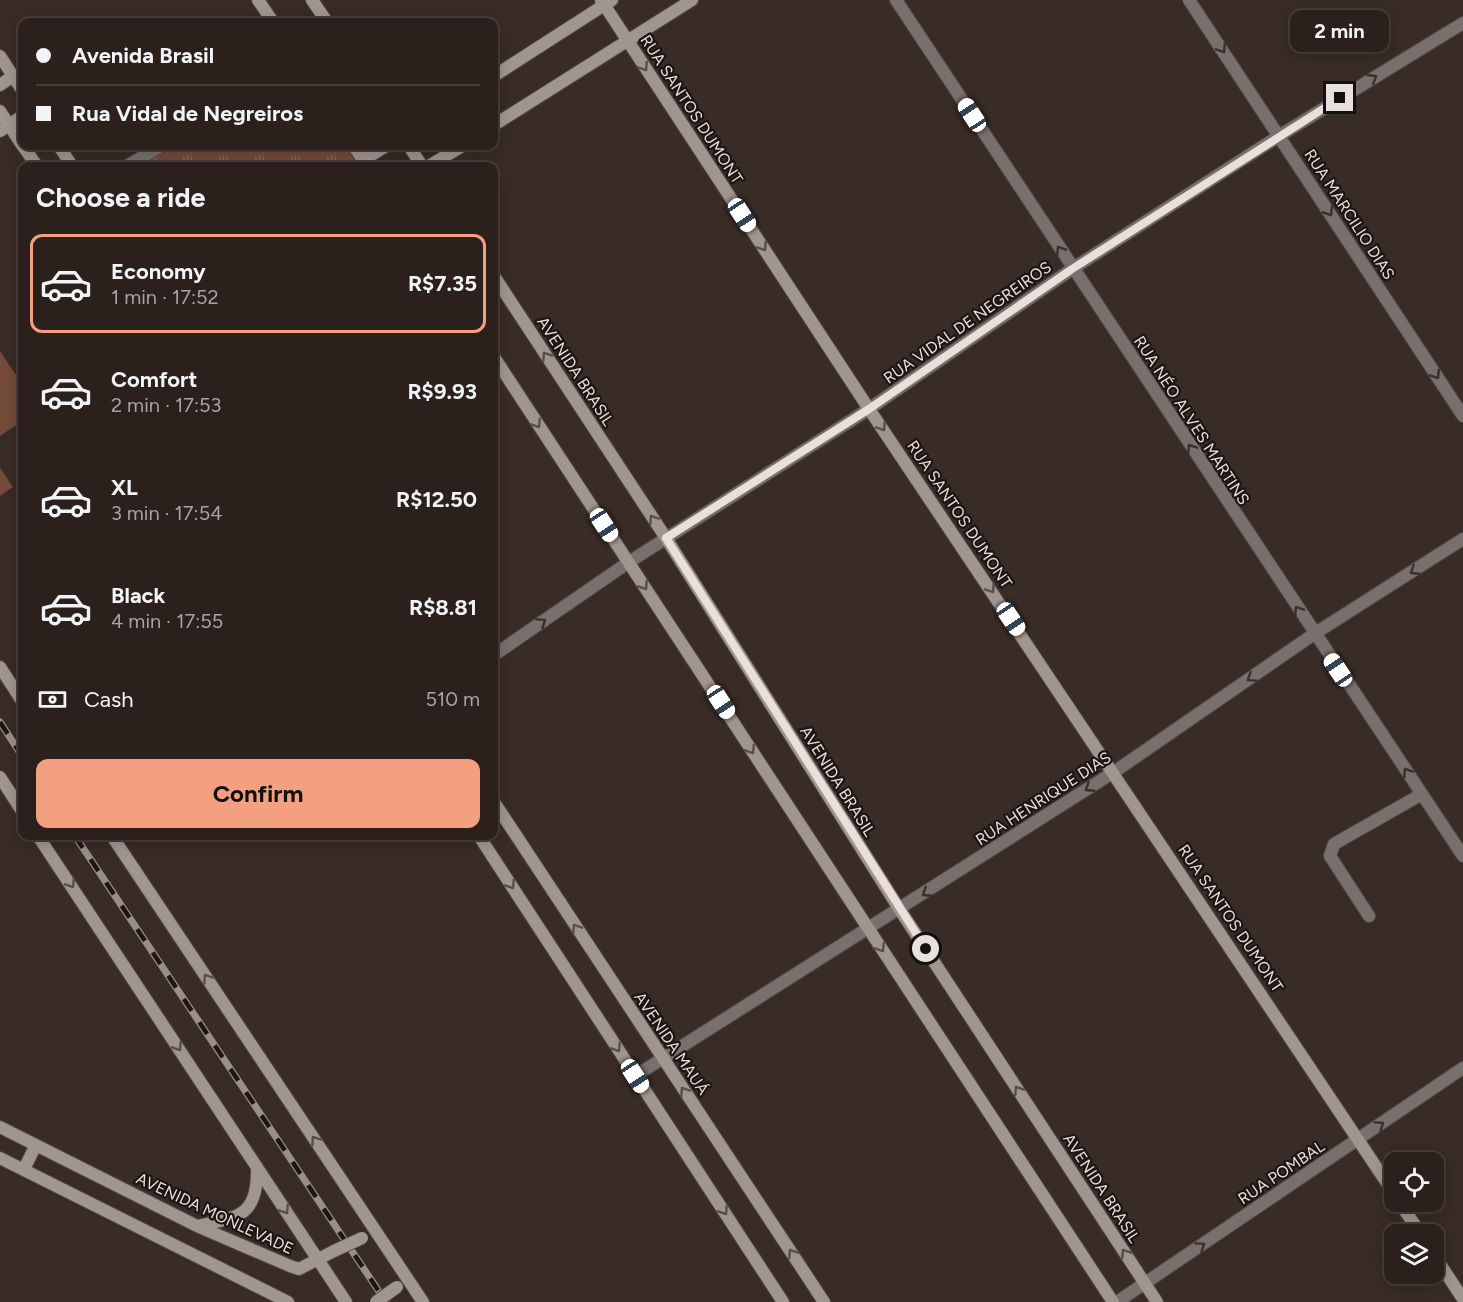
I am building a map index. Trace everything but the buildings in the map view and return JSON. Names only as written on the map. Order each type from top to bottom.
[{"type":"main road","points":[[258,0],[270,18]]},
{"type":"main road","points":[[312,0],[324,18]]},
{"type":"main road","points":[[498,122],[692,0]]},
{"type":"main road","points":[[498,73],[606,2]]},
{"type":"main road","name":"RUA SANTOS DUMONT","points":[[606,2],[627,40],[869,409],[1384,1178]]},
{"type":"main road","points":[[0,56],[18,84]]},
{"type":"main road","points":[[0,85],[13,76]]},
{"type":"main road","points":[[0,111],[5,128],[18,140]]},
{"type":"main road","points":[[5,128],[18,119]]},
{"type":"main road","points":[[366,162],[381,150]]},
{"type":"main road","points":[[436,162],[455,150]]},
{"type":"main road","name":"AVENIDA BRASIL","points":[[498,282],[666,538],[900,910],[1157,1302]]},
{"type":"main road","points":[[498,363],[1115,1302]]},
{"type":"main road","points":[[0,667],[18,695]]},
{"type":"main road","points":[[0,777],[18,805]]},
{"type":"main road","name":"AVENIDA MAUÁ","points":[[498,808],[824,1302]]},
{"type":"main road","points":[[41,840],[346,1302]]},
{"type":"main road","points":[[115,840],[423,1302]]},
{"type":"main road","points":[[482,840],[783,1302]]},
{"type":"main road","name":"AVENIDA MONLEVADE","points":[[0,1128],[196,1226],[299,1269],[362,1238],[382,1241]]},
{"type":"main road","points":[[24,1169],[36,1145]]},
{"type":"main road","points":[[0,1158],[288,1302]]},
{"type":"main road","points":[[196,1226],[231,1217],[250,1207],[256,1197],[257,1167]]},
{"type":"main road","points":[[1444,1270],[1463,1299]]},
{"type":"main road","points":[[376,1302],[398,1287],[405,1274]]},
{"type":"street","name":"RUA NÉO ALVES MARTINS","points":[[896,0],[1072,269],[1463,856]]},
{"type":"street","name":"RUA MARCILIO DIAS","points":[[1190,0],[1463,416]]},
{"type":"street","name":"RUA VIDAL DE NEGREIROS","points":[[498,652],[629,562],[869,409],[1072,269],[1279,136],[1463,23]]},
{"type":"street","points":[[134,162],[154,150]]},
{"type":"street","name":"RUA HENRIQUE DIAS","points":[[635,1076],[900,910],[1114,772],[1314,634],[1463,539]]},
{"type":"street","points":[[1369,916],[1330,856],[1330,849],[1334,844],[1422,794]]},
{"type":"street","name":"RUA POMBAL","points":[[1115,1302],[1145,1284],[1463,1068]]},
{"type":"green space","points":[[154,150],[357,150],[365,162],[134,162]]},
{"type":"green space","points":[[0,351],[18,378],[18,424],[0,436]]},
{"type":"green space","points":[[0,468],[13,487],[0,496]]},
{"type":"railway","points":[[0,722],[18,750]]},
{"type":"railway","points":[[78,840],[386,1302]]},
{"type":"route","points":[[926,949],[666,538],[869,409],[1072,269],[1340,98]]}]
